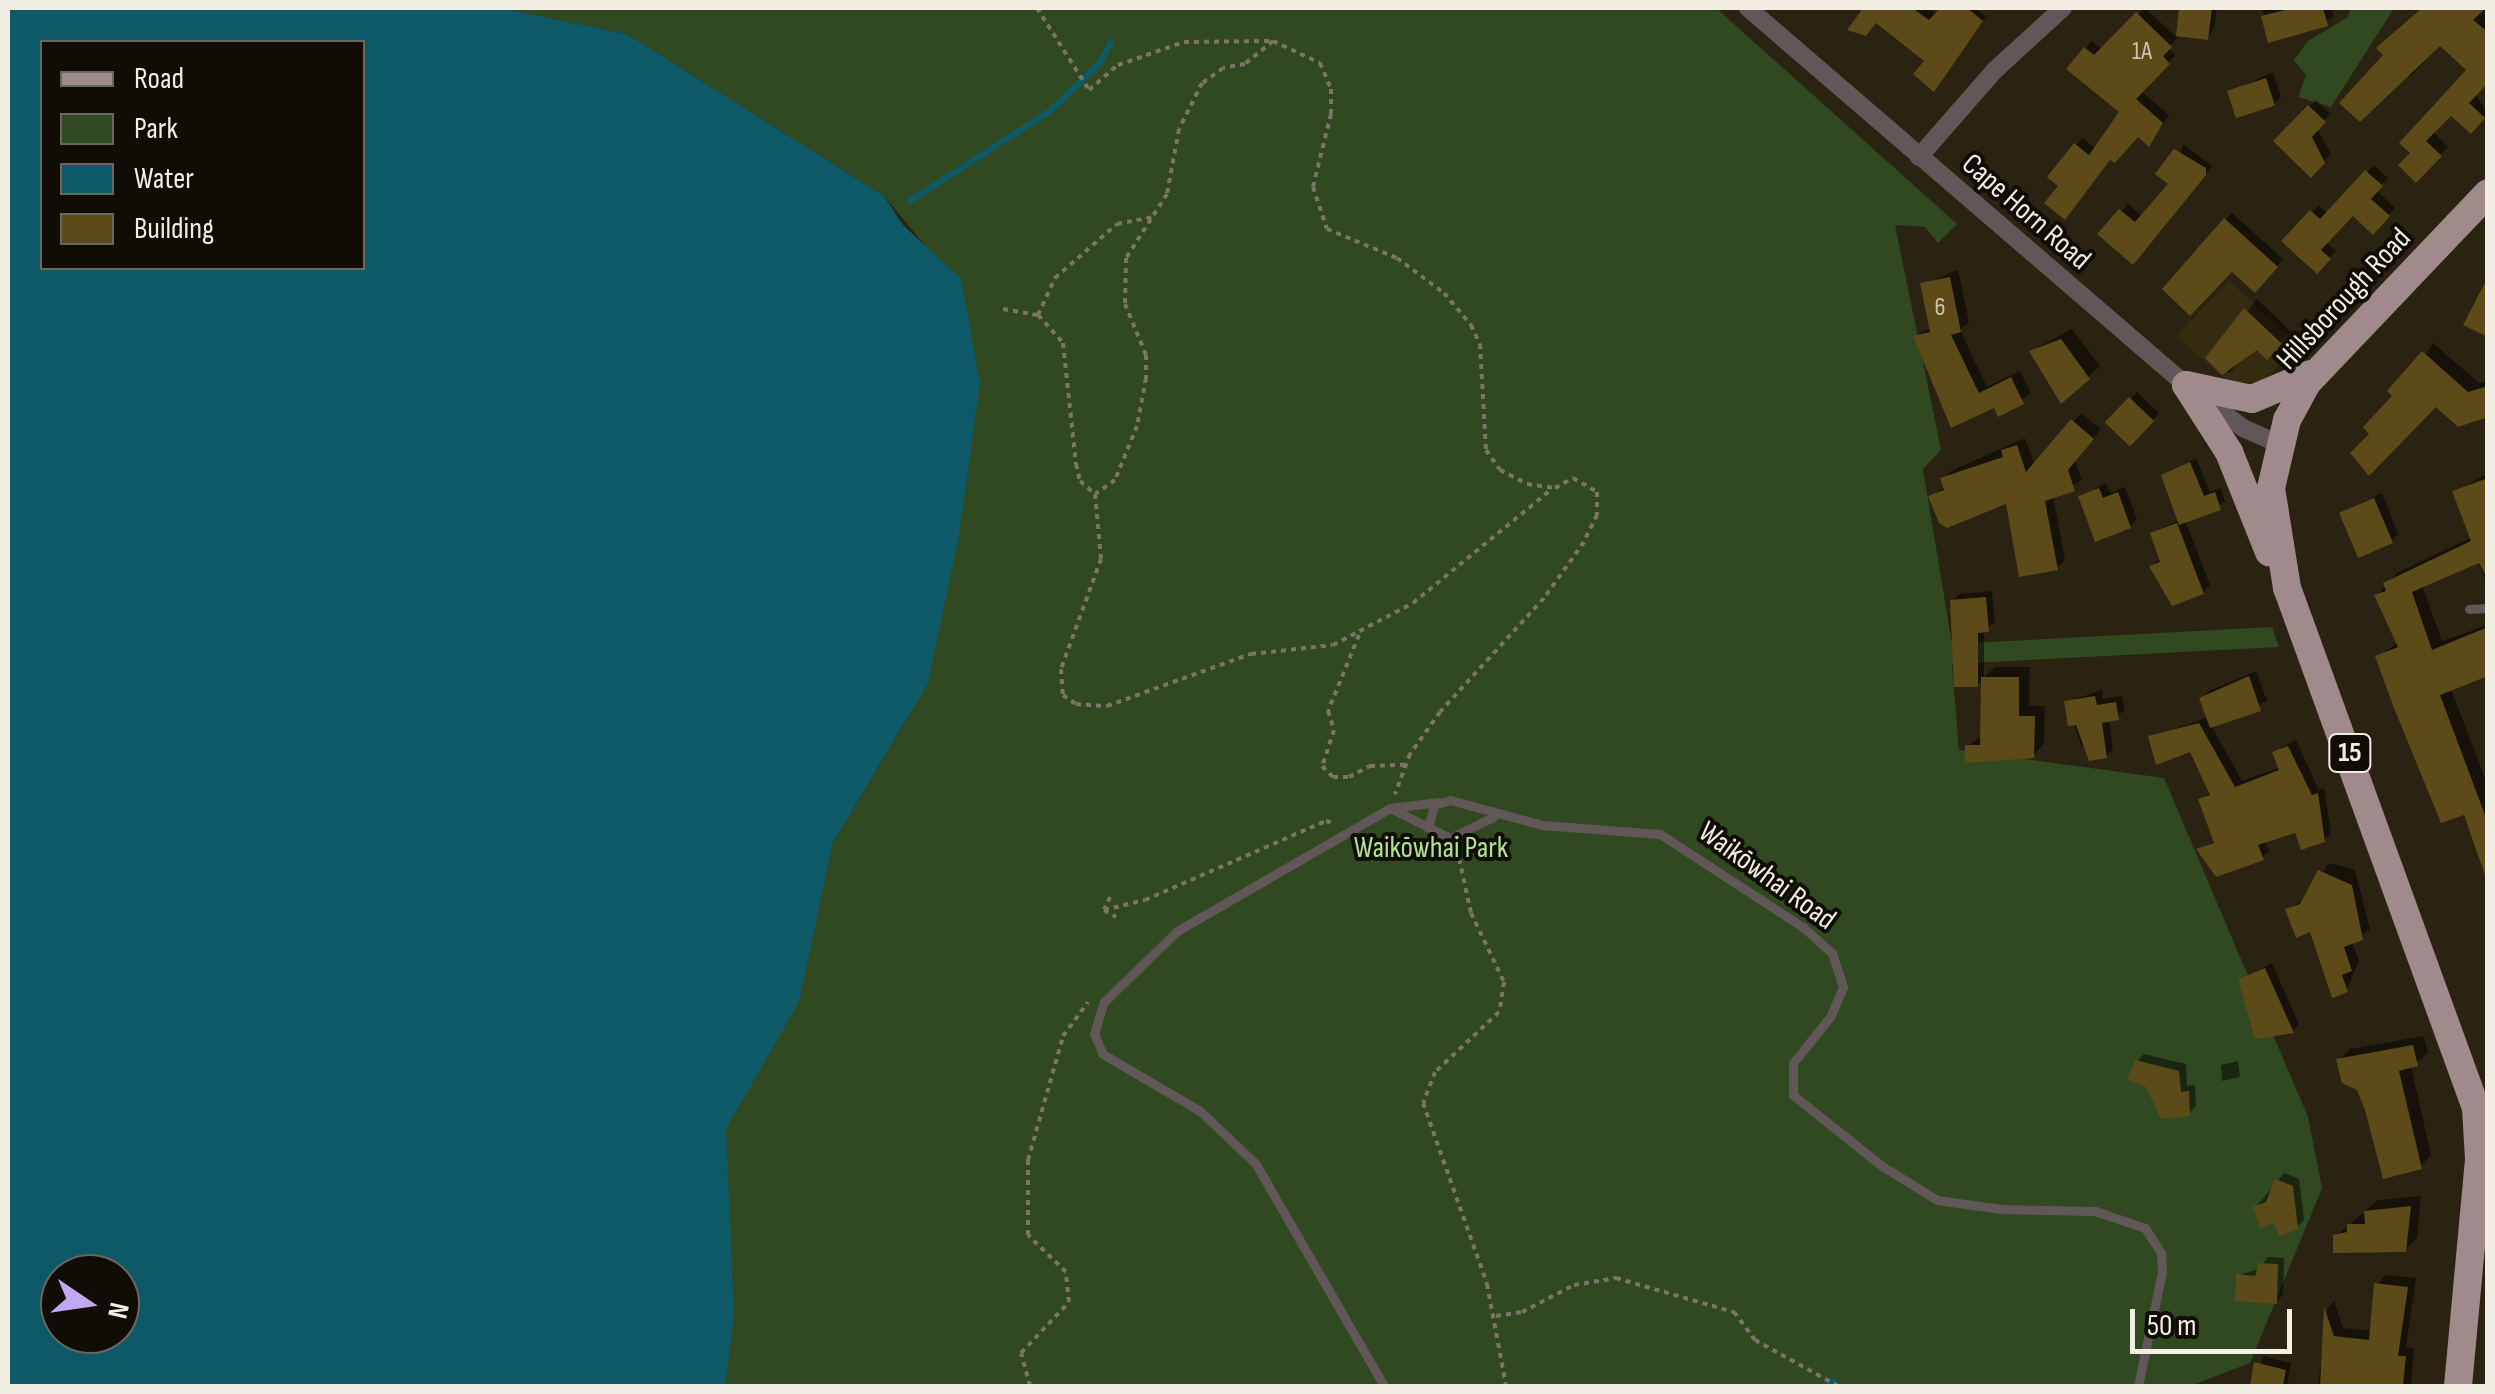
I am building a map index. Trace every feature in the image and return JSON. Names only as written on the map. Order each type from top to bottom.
[{"type":"main road","name":"Hillsborough Road","points":[[2458,1386],[2479,1160],[2466,1066],[2287,588],[2271,510],[2279,444],[2295,401],[2318,369],[2488,193]]},
{"type":"main road","points":[[2186,384],[2252,399],[2295,386],[2318,369]]},
{"type":"main road","points":[[2186,384],[2229,452],[2287,588]]},
{"type":"main road","points":[[2466,1066],[2488,1104]]},
{"type":"street","name":"Cape Horn Road","points":[[1748,8],[2186,384],[2244,428],[2279,444]]},
{"type":"street","points":[[1919,157],[1995,70],[2063,8]]},
{"type":"lane","points":[[2470,609],[2488,608]]},
{"type":"lane","points":[[1428,828],[1439,802]]},
{"type":"lane","name":"Waikōwhai Road","points":[[1384,1386],[1256,1164],[1200,1111],[1103,1054],[1096,1022],[1119,986],[1177,931],[1390,808],[1439,802],[1496,816],[1672,838],[1818,940],[1839,965],[1843,987],[1830,1017],[1793,1064],[1789,1085],[1804,1110],[1904,1182],[1962,1206],[2095,1210],[2144,1228],[2161,1253],[2162,1272],[2138,1386]]},
{"type":"lane","points":[[1390,808],[1439,837],[1456,836],[1496,816]]},
{"type":"path","points":[[1038,8],[1088,86],[1160,48],[1273,42],[1320,63],[1331,89],[1313,187],[1327,229],[1397,258],[1444,293],[1480,344],[1486,450],[1500,470],[1527,484],[1555,488]]},
{"type":"path","points":[[1095,494],[1114,480],[1137,426],[1146,355],[1120,278],[1174,178],[1179,129],[1202,84],[1223,68],[1245,64],[1273,42]]},
{"type":"path","points":[[1038,315],[1055,278],[1116,224],[1152,216]]},
{"type":"path","points":[[1003,309],[1038,315],[1063,343],[1076,464],[1080,481],[1095,494],[1101,559],[1061,669],[1063,695],[1076,704],[1106,706],[1251,654],[1333,645],[1413,603],[1515,514],[1555,488],[1573,478],[1596,492],[1597,515],[1584,542],[1544,598],[1440,712],[1405,765],[1390,808]]},
{"type":"path","points":[[1360,633],[1328,711],[1334,730],[1322,766],[1333,776],[1348,776],[1370,766],[1405,765]]},
{"type":"path","points":[[1104,910],[1326,820],[1348,830]]},
{"type":"path","points":[[1456,836],[1471,913],[1504,982],[1499,1012],[1435,1072],[1424,1103],[1496,1316],[1506,1386]]},
{"type":"path","points":[[1104,910],[1110,897]]},
{"type":"path","points":[[1104,910],[1116,917]]},
{"type":"path","points":[[1030,1386],[1021,1353],[1069,1302],[1066,1272],[1028,1235],[1028,1160],[1063,1036],[1104,988],[1119,986]]},
{"type":"path","points":[[1496,1316],[1522,1312],[1574,1285],[1616,1278],[1734,1312],[1755,1340],[1838,1386]]},
{"type":"shaded area","points":[[2229,281],[2298,345],[2263,382],[2228,382],[2176,336]]},
{"type":"green space","name":"Waikōwhai Park","points":[[501,8],[1716,8],[1957,224],[1938,243],[1925,227],[1895,225],[1941,450],[1923,469],[1952,644],[2272,627],[2279,647],[1952,664],[1959,750],[2164,778],[2308,1117],[2322,1188],[2250,1363],[2190,1386],[680,1386],[716,1044],[814,930],[833,843],[912,710],[364,270],[928,249],[884,196],[627,34]]},
{"type":"green space","points":[[2351,8],[2394,8],[2331,107],[2298,97],[2306,75],[2294,60],[2308,41],[2348,17]]},
{"type":"water","points":[[8,8],[501,8],[627,34],[884,196],[903,225],[961,279],[980,383],[959,535],[928,683],[833,843],[799,1002],[726,1129],[734,1315],[725,1386],[8,1386]]},
{"type":"building","points":[[1855,8],[1912,8],[1929,20],[1940,8],[1967,8],[1983,21],[1934,92],[1913,74],[1924,61],[1876,23],[1866,36],[1847,30],[1861,11]]},
{"type":"building","points":[[2179,8],[2212,8],[2208,40],[2176,36]]},
{"type":"building","points":[[2293,8],[2323,8],[2328,26],[2268,43],[2261,16]]},
{"type":"building","points":[[2422,8],[2486,8],[2473,20],[2488,32],[2488,83],[2469,103],[2485,118],[2471,134],[2451,116],[2426,141],[2442,156],[2416,183],[2398,165],[2410,153],[2399,143],[2466,70],[2440,46],[2360,122],[2339,103],[2383,55],[2376,48]]},
{"type":"building","points":[[2136,12],[2172,47],[2163,56],[2170,64],[2136,99],[2163,123],[2149,147],[2138,137],[2115,163],[2110,160],[2065,220],[2044,203],[2058,186],[2047,177],[2074,143],[2089,155],[2119,112],[2066,69],[2084,47],[2094,55]]},
{"type":"building","points":[[2266,78],[2275,106],[2236,118],[2227,91]]},
{"type":"building","points":[[2308,105],[2326,122],[2312,137],[2325,163],[2311,178],[2273,141]]},
{"type":"building","points":[[2174,149],[2206,168],[2206,175],[2133,265],[2097,234],[2119,209],[2135,222],[2168,184],[2155,174]]},
{"type":"building","points":[[2365,170],[2383,186],[2371,199],[2390,216],[2373,235],[2353,216],[2321,250],[2331,259],[2317,274],[2281,241],[2310,210],[2320,219]]},
{"type":"building","points":[[2224,218],[2278,267],[2255,293],[2232,272],[2190,316],[2162,289]]},
{"type":"building","points":[[1950,277],[1961,332],[1951,335],[1979,393],[2011,377],[2024,404],[1998,417],[1994,408],[1951,428],[1913,336],[1930,332],[1920,283]]},
{"type":"building","points":[[2488,277],[2488,337],[2463,325]]},
{"type":"building","points":[[2244,308],[2282,344],[2267,360],[2257,350],[2222,375],[2205,358]]},
{"type":"building","points":[[2061,339],[2090,379],[2061,404],[2029,351]]},
{"type":"building","points":[[2422,351],[2468,392],[2488,386],[2488,417],[2458,427],[2436,407],[2369,476],[2350,453],[2369,434],[2363,427],[2392,396],[2387,391]]},
{"type":"building","points":[[2129,397],[2154,421],[2130,446],[2105,422]]},
{"type":"building","points":[[2071,419],[2094,439],[2068,470],[2075,491],[2045,501],[2058,570],[2019,577],[2006,504],[1947,528],[1939,523],[1928,496],[1944,490],[1940,478],[2003,457],[2001,450],[2017,445],[2026,472]]},
{"type":"building","points":[[2190,462],[2204,496],[2215,492],[2221,510],[2179,525],[2161,475]]},
{"type":"building","points":[[2488,478],[2488,580],[2479,563],[2412,592],[2432,650],[2488,627],[2488,676],[2440,695],[2488,823],[2485,875],[2464,815],[2441,823],[2394,708],[2375,656],[2398,647],[2374,595],[2386,591],[2383,583],[2471,541],[2452,491]]},
{"type":"building","points":[[2099,488],[2103,498],[2118,492],[2131,528],[2095,542],[2078,496]]},
{"type":"building","points":[[2374,498],[2393,543],[2358,558],[2339,513]]},
{"type":"building","points":[[2177,523],[2204,594],[2172,606],[2149,566],[2160,562],[2150,533]]},
{"type":"building","points":[[1986,597],[1989,632],[1978,633],[1978,687],[1954,687],[1950,600]]},
{"type":"building","points":[[2249,676],[2261,711],[2210,728],[2199,698]]},
{"type":"building","points":[[1981,677],[2019,677],[2019,716],[2035,716],[2034,758],[1965,763],[1965,745],[1980,745]]},
{"type":"building","points":[[2095,696],[2097,705],[2116,702],[2119,720],[2102,723],[2107,758],[2089,761],[2076,725],[2068,726],[2064,701]]},
{"type":"building","points":[[2199,723],[2235,787],[2279,770],[2272,752],[2288,746],[2312,795],[2318,793],[2325,842],[2301,850],[2295,833],[2258,845],[2264,860],[2216,877],[2196,849],[2214,843],[2198,799],[2210,795],[2190,752],[2156,765],[2148,736]]},
{"type":"building","points":[[2318,870],[2352,885],[2363,940],[2344,947],[2352,971],[2342,975],[2348,992],[2332,998],[2310,932],[2296,938],[2285,909],[2300,904]]},
{"type":"building","points":[[2265,968],[2294,1033],[2255,1039],[2238,979]]},
{"type":"building","points":[[2413,1045],[2418,1066],[2399,1071],[2422,1169],[2383,1179],[2365,1110],[2357,1090],[2342,1083],[2336,1059]]},
{"type":"building","points":[[2135,1060],[2179,1071],[2181,1092],[2189,1091],[2190,1116],[2161,1119],[2146,1087],[2127,1079]]},
{"type":"building","points":[[2275,1179],[2293,1186],[2298,1229],[2279,1236],[2274,1223],[2260,1228],[2253,1207],[2266,1202]]},
{"type":"building","points":[[2411,1206],[2406,1252],[2333,1253],[2333,1235],[2347,1232],[2347,1224],[2365,1224],[2364,1211]]},
{"type":"building","points":[[2259,1263],[2278,1264],[2277,1304],[2235,1301],[2236,1274],[2255,1276]]},
{"type":"building","points":[[2374,1283],[2408,1287],[2398,1356],[2406,1356],[2403,1386],[2320,1386],[2324,1307],[2334,1336],[2369,1340]]},
{"type":"building","points":[[2254,1362],[2286,1370],[2283,1386],[2250,1386]]},
{"type":"waterway","points":[[910,201],[1050,111],[1100,63],[1111,42]]},
{"type":"waterway","points":[[1824,1386],[1834,1381]]}]
